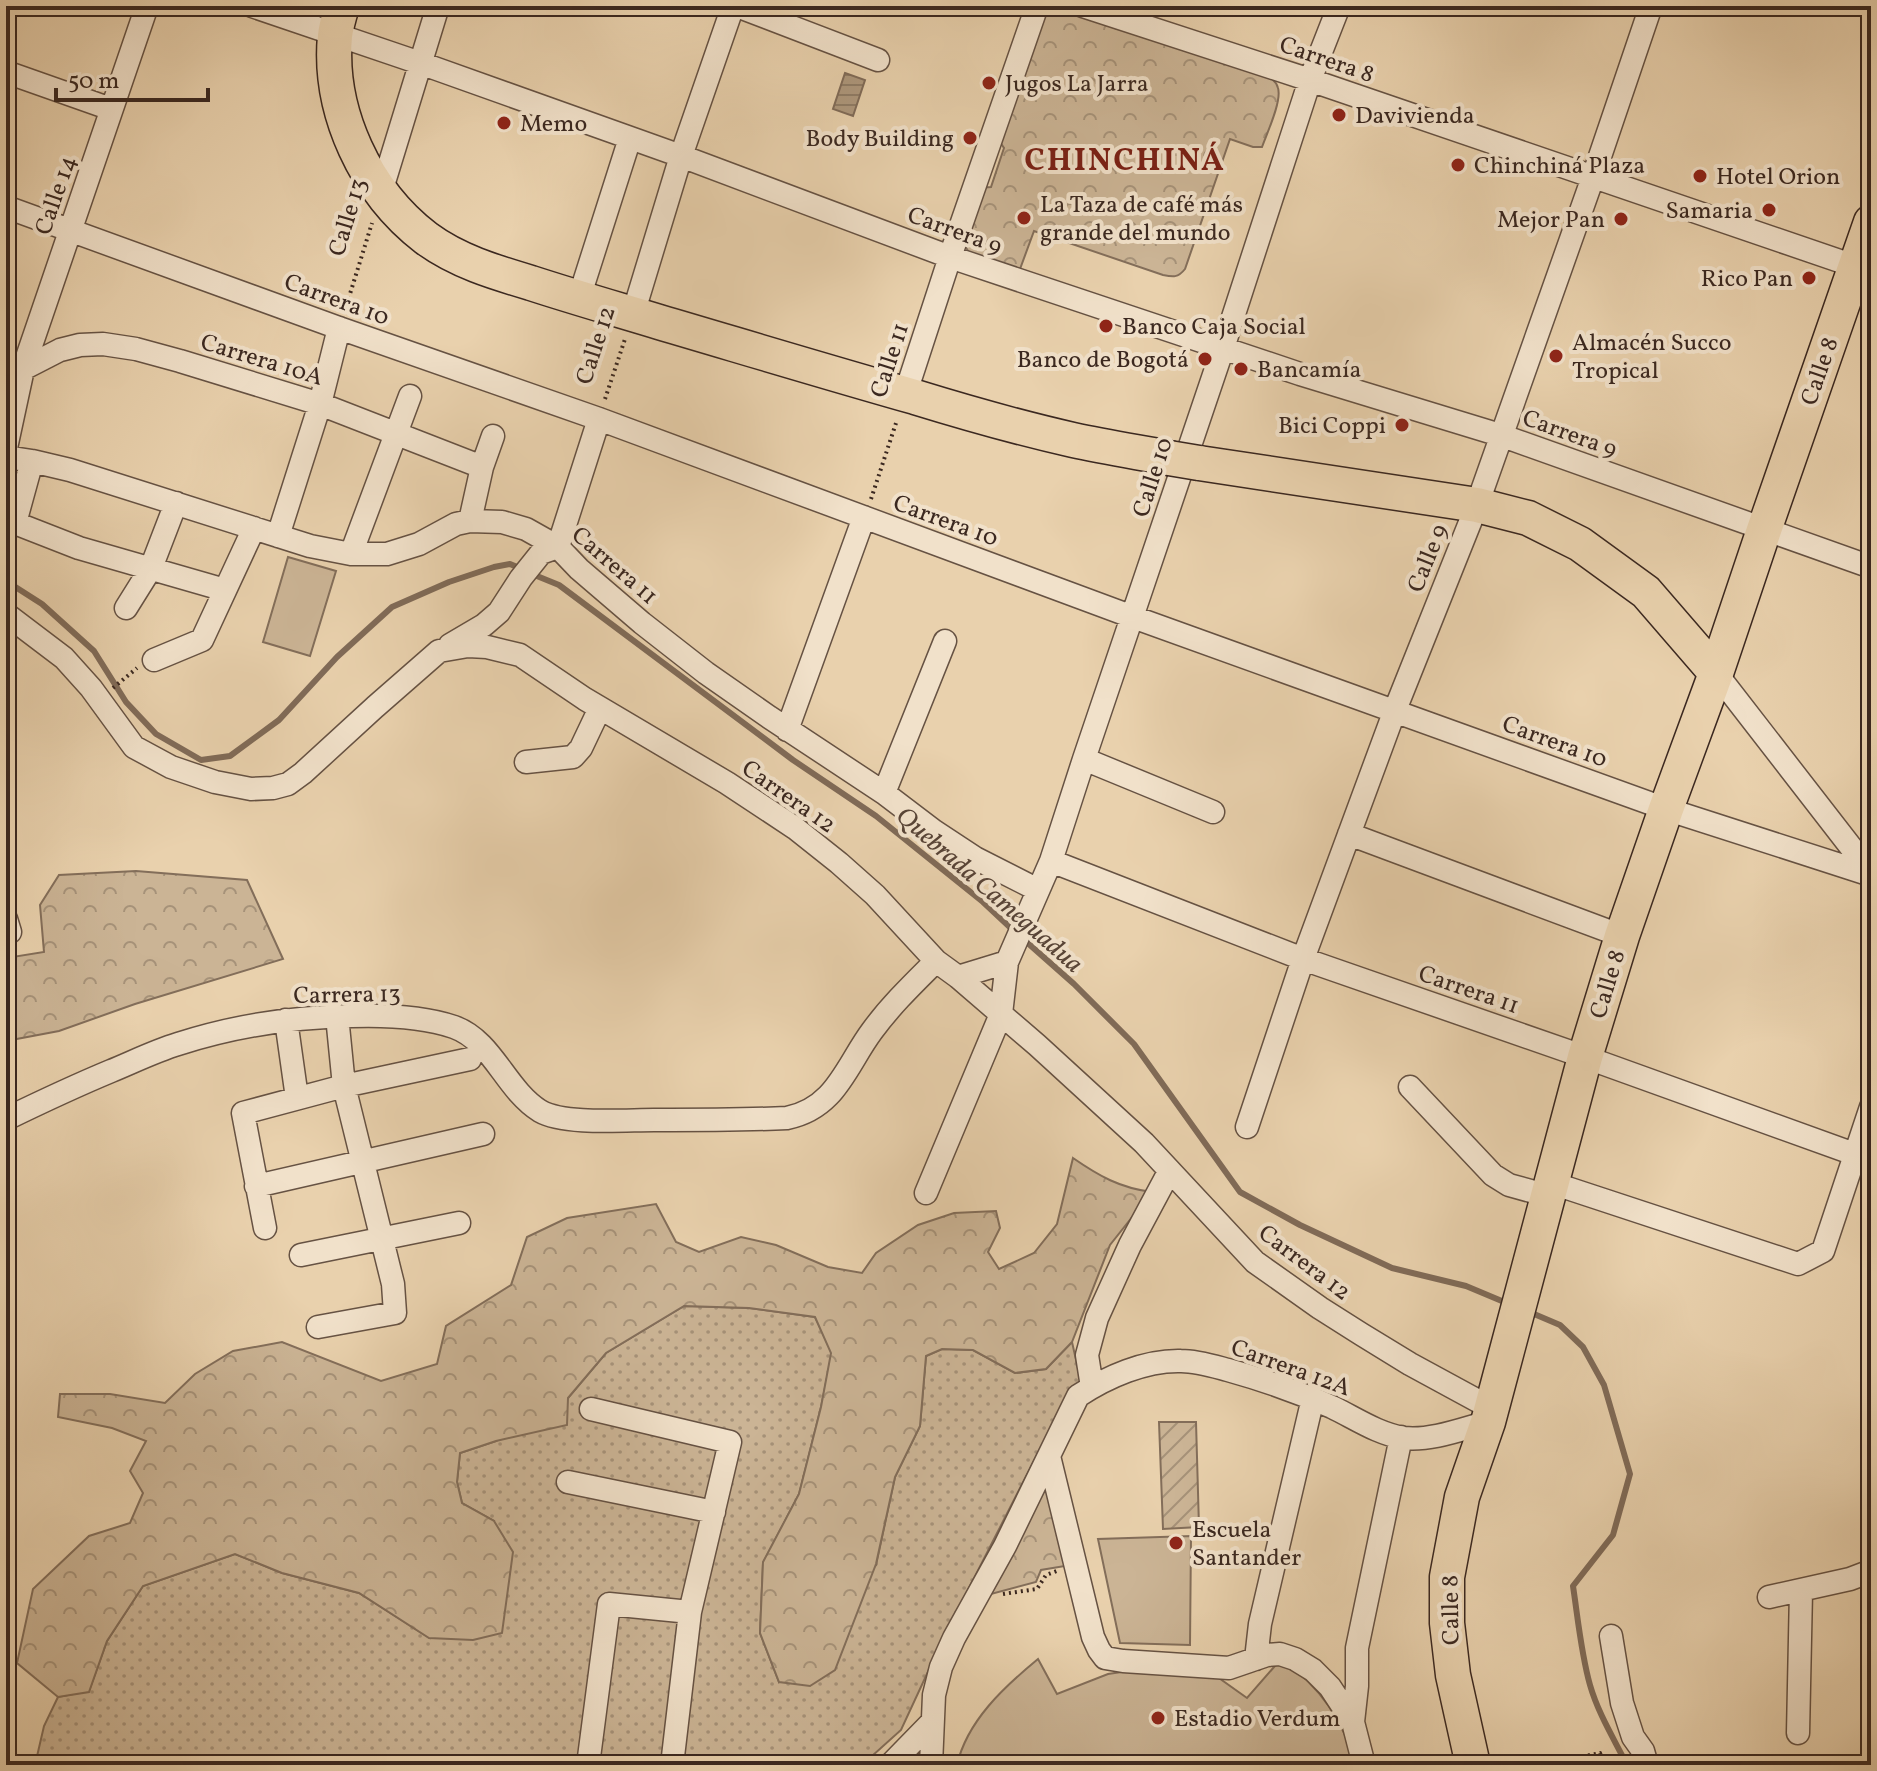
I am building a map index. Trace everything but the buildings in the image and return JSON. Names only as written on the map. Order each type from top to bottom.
[{"type":"main road","points":[[338,20],[337,80],[344,118],[362,165],[408,222],[449,253],[474,265],[905,395],[1075,441],[1477,505],[1528,518],[1580,544],[1646,592],[1716,673]]},
{"type":"main road","name":"Calle 8","points":[[1473,1765],[1453,1675],[1446,1600],[1451,1547],[1462,1497],[1490,1415],[1585,1057],[1622,936],[1764,530],[1863,269],[1871,222]]},
{"type":"street","name":"Calle 14","points":[[6,448],[14,369],[70,230],[147,6]]},
{"type":"street","name":"Carrera 9","points":[[252,6],[338,20],[420,63],[950,257],[1223,348],[1500,435],[1871,567]]},
{"type":"street","name":"Calle 13","points":[[381,192],[438,6]]},
{"type":"street","points":[[735,6],[878,60]]},
{"type":"street","name":"Calle 12","points":[[633,314],[681,156],[735,6]]},
{"type":"street","name":"Calle 11","points":[[905,395],[1037,6]]},
{"type":"street","name":"Carrera 8","points":[[1083,6],[1310,80],[1863,269]]},
{"type":"street","name":"Calle 10","points":[[926,1193],[1001,1014],[1011,954],[1051,861],[1310,80],[1339,6]]},
{"type":"street","name":"Calle 9","points":[[1247,1127],[1349,834],[1477,505],[1651,6]]},
{"type":"street","points":[[6,72],[111,109]]},
{"type":"street","points":[[579,298],[630,138]]},
{"type":"street","name":"Carrera 10","points":[[6,207],[599,419],[1133,617],[1666,809],[1868,866]]},
{"type":"street","points":[[278,536],[320,404],[339,328]]},
{"type":"street","name":"Carrera 10A","points":[[14,369],[80,345],[103,344],[136,349],[320,404],[482,467]]},
{"type":"street","points":[[351,554],[410,396]]},
{"type":"street","name":"Calle 12","points":[[439,651],[484,625],[499,612],[521,578],[549,550],[599,419]]},
{"type":"street","points":[[470,521],[482,467],[493,436]]},
{"type":"street","name":"Carrera 11","points":[[6,457],[70,470],[310,546],[351,554],[387,554],[419,544],[456,524],[470,521],[502,522],[526,529],[706,673],[975,858],[1038,890]]},
{"type":"street","points":[[32,461],[15,523],[79,548],[225,590]]},
{"type":"street","points":[[126,608],[151,568],[176,503]]},
{"type":"street","points":[[787,730],[864,517]]},
{"type":"street","points":[[154,660],[202,640],[254,528]]},
{"type":"street","points":[[6,614],[64,658],[91,688],[134,747],[171,767],[215,782],[251,789],[288,784],[439,651]]},
{"type":"street","points":[[884,793],[945,641]]},
{"type":"street","name":"Carrera 12","points":[[439,651],[468,646],[520,655],[795,828],[875,895],[936,961],[1001,1014],[1144,1143],[1246,1253],[1266,1270],[1320,1308],[1490,1415]]},
{"type":"street","points":[[1716,673],[1868,866]]},
{"type":"street","points":[[526,762],[573,757],[581,748],[600,708]]},
{"type":"street","points":[[1084,759],[1213,812]]},
{"type":"street","points":[[1349,834],[1622,936]]},
{"type":"street","name":"Carrera 11","points":[[1051,861],[1303,959],[1863,1157]]},
{"type":"street","points":[[6,919],[10,932],[6,932]]},
{"type":"street","points":[[958,977],[1011,954]]},
{"type":"street","name":"Carrera 13","points":[[6,1119],[176,1044],[286,1020],[375,1015],[441,1023],[470,1035],[521,1096],[550,1116],[568,1119],[787,1118],[811,1111],[824,1100],[844,1078],[871,1033],[896,1001],[936,961]]},
{"type":"street","points":[[318,1327],[395,1313],[393,1284],[344,1086],[337,1016]]},
{"type":"street","points":[[286,1020],[297,1098]]},
{"type":"street","points":[[265,1228],[243,1113],[344,1086],[470,1059]]},
{"type":"street","points":[[1410,1087],[1493,1175],[1509,1185],[1550,1189],[1798,1264],[1823,1251],[1863,1157],[1871,1107]]},
{"type":"street","points":[[256,1186],[483,1134]]},
{"type":"street","points":[[931,1765],[931,1723],[941,1667],[1085,1392],[1087,1355],[1097,1318],[1130,1245],[1169,1172]]},
{"type":"street","points":[[301,1255],[459,1223]]},
{"type":"street","name":"Carrera 12A","points":[[1085,1392],[1111,1377],[1134,1369],[1179,1361],[1204,1363],[1259,1378],[1313,1398],[1389,1435],[1422,1438],[1490,1415]]},
{"type":"street","points":[[1256,1659],[1260,1624],[1313,1398]]},
{"type":"street","points":[[591,1409],[730,1442],[690,1612],[672,1765]]},
{"type":"street","points":[[1353,1722],[1357,1648],[1401,1437]]},
{"type":"street","points":[[1049,1456],[1093,1637],[1105,1658],[1229,1668],[1267,1655],[1280,1654],[1295,1659],[1313,1670],[1330,1687],[1353,1722],[1364,1765]]},
{"type":"street","points":[[568,1482],[714,1512]]},
{"type":"street","points":[[1769,1597],[1850,1579],[1871,1571]]},
{"type":"street","points":[[1798,1733],[1801,1591]]},
{"type":"street","points":[[588,1765],[609,1604],[690,1612]]},
{"type":"street","points":[[1611,1636],[1622,1703],[1633,1737],[1643,1751],[1647,1765]]},
{"type":"street","points":[[890,1765],[931,1723]]},
{"type":"path","name":"Calle 13","points":[[339,328],[381,192]]},
{"type":"path","name":"Calle 12","points":[[599,419],[633,314]]},
{"type":"path","name":"Calle 11","points":[[864,517],[905,395]]},
{"type":"path","points":[[974,1603],[1011,1591],[1037,1589],[1046,1575],[1076,1564]]},
{"type":"path","points":[[1541,1765],[1600,1753],[1604,1765]]},
{"type":"green space","points":[[1070,6],[1263,74],[1277,85],[1276,109],[1262,147],[1230,139],[1185,269],[1178,275],[1163,275],[1034,231],[1020,269],[970,254],[963,243],[978,188],[991,187],[1004,148],[995,135],[1042,9]]},
{"type":"green space","points":[[288,557],[336,571],[310,656],[263,642]]},
{"type":"green space","points":[[136,871],[247,880],[283,959],[135,1004],[59,1031],[6,1041],[6,958],[44,952],[40,905],[59,875]]},
{"type":"green space","points":[[1073,1158],[1110,1180],[1152,1192],[1110,1245],[1072,1342],[1046,1369],[1015,1373],[973,1350],[942,1349],[926,1356],[920,1426],[895,1477],[876,1564],[835,1670],[810,1686],[779,1682],[760,1633],[763,1562],[799,1494],[831,1353],[815,1317],[749,1308],[684,1306],[606,1353],[568,1398],[567,1425],[496,1441],[460,1453],[457,1482],[462,1503],[494,1521],[513,1552],[502,1633],[473,1640],[429,1638],[359,1593],[282,1573],[235,1554],[143,1586],[107,1641],[89,1692],[58,1697],[17,1663],[33,1589],[89,1536],[130,1523],[143,1493],[130,1471],[146,1441],[112,1428],[58,1417],[60,1394],[110,1394],[165,1403],[195,1374],[233,1351],[282,1342],[381,1381],[437,1364],[446,1326],[511,1285],[527,1237],[567,1218],[656,1204],[676,1242],[699,1252],[741,1237],[776,1245],[828,1267],[862,1273],[876,1253],[918,1225],[954,1213],[996,1211],[1000,1228],[988,1252],[999,1269],[1034,1253],[1057,1224]]},
{"type":"green space","points":[[684,1306],[749,1308],[815,1317],[832,1353],[799,1494],[763,1563],[760,1633],[779,1682],[876,1565],[895,1477],[920,1426],[926,1356],[942,1349],[973,1350],[1015,1373],[1046,1369],[1072,1342],[1081,1382],[1066,1398],[945,1635],[901,1730],[862,1765],[35,1765],[44,1726],[58,1697],[89,1691],[107,1641],[143,1586],[235,1554],[282,1573],[359,1593],[430,1638],[494,1521],[462,1503],[457,1482],[460,1453],[496,1441],[568,1398],[606,1353]]},
{"type":"green space","points":[[1159,1422],[1196,1422],[1199,1527],[1163,1529]]},
{"type":"green space","points":[[1045,1485],[1065,1566],[1041,1570],[1036,1582],[991,1594]]},
{"type":"green space","points":[[1191,1536],[1190,1645],[1120,1643],[1098,1539]]},
{"type":"green space","name":"Estadio Verdum","points":[[1038,1659],[1057,1694],[1108,1674],[1135,1670],[1216,1676],[1247,1698],[1281,1659],[1319,1693],[1337,1719],[1357,1765],[957,1765],[969,1734],[988,1706]]},
{"type":"shaded area","points":[[845,73],[865,80],[853,116],[833,109]]},
{"type":"waterway","name":"Quebrada Cameguadua","points":[[6,581],[42,604],[94,651],[126,702],[156,734],[201,760],[230,756],[279,720],[337,657],[392,607],[449,582],[494,567],[510,564],[522,569]]},
{"type":"waterway","name":"Quebrada Cameguadua","points":[[532,574],[559,585],[793,760],[876,816],[983,902],[1014,931]]},
{"type":"waterway","name":"Quebrada Cameguadua","points":[[1022,938],[1134,1044],[1240,1192],[1300,1225],[1392,1268],[1466,1286],[1509,1304]]},
{"type":"waterway","name":"Quebrada Cameguadua","points":[[1527,1311],[1560,1325],[1583,1347],[1604,1385],[1630,1474],[1613,1535],[1573,1586],[1590,1685],[1627,1765]]},
{"type":"place","name":"Jugos La Jarra","points":[[989,83]]},
{"type":"place","name":"Davivienda","points":[[1339,115]]},
{"type":"place","name":"Memo","points":[[504,123]]},
{"type":"place","name":"Body Building","points":[[970,138]]},
{"type":"place","name":"Chinchiná Plaza","points":[[1458,165]]},
{"type":"place","name":"Hotel Orion","points":[[1700,176]]},
{"type":"place","name":"Samaria","points":[[1769,210]]},
{"type":"place","name":"La Taza de café más grande del mundo","points":[[1024,218]]},
{"type":"place","name":"Mejor Pan","points":[[1621,219]]},
{"type":"place","name":"Rico Pan","points":[[1809,278]]},
{"type":"place","name":"Banco Caja Social","points":[[1106,326]]},
{"type":"place","name":"Almacén Succo Tropical","points":[[1556,356]]},
{"type":"place","name":"Banco de Bogotá","points":[[1205,359]]},
{"type":"place","name":"Bancamía","points":[[1241,369]]},
{"type":"place","name":"Bici Coppi","points":[[1402,425]]},
{"type":"place","name":"Escuela Santander","points":[[1176,1543]]},
{"type":"place","name":"Estadio Verdum","points":[[1158,1718]]},
{"type":"district","name":"CHINCHINÁ","points":[[1125,159]]}]
